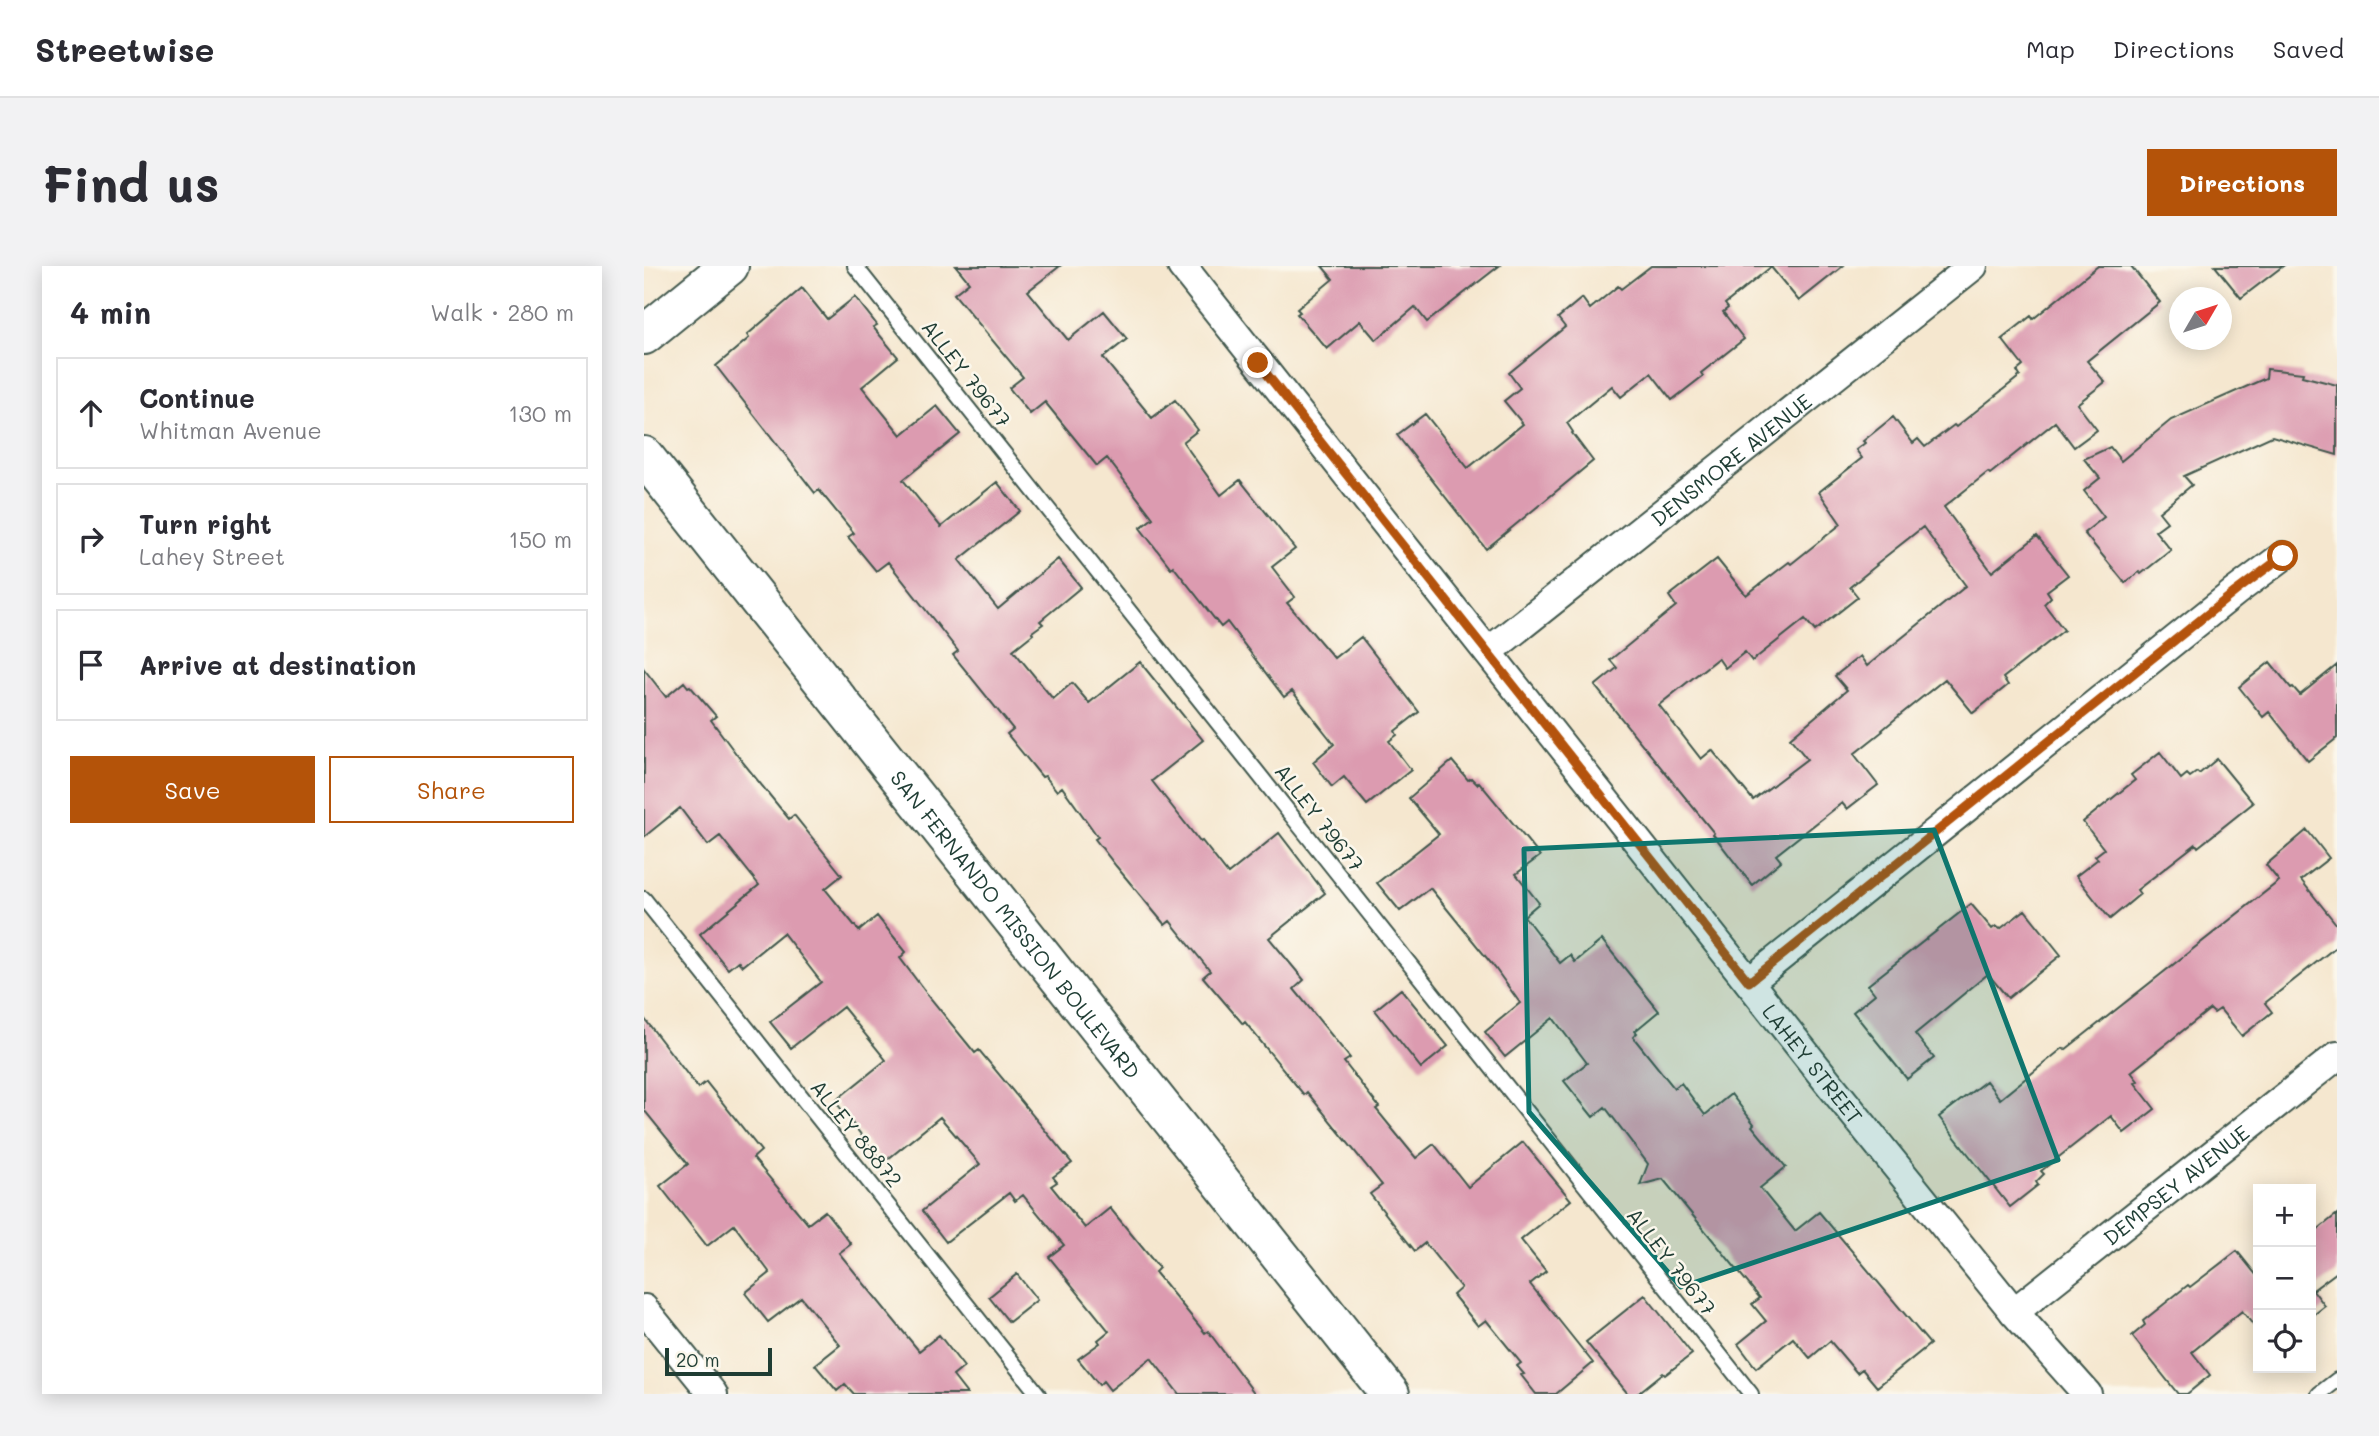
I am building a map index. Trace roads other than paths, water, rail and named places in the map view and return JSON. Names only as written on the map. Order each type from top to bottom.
[{"type":"main road","points":[[644,335],[729,266]]},
{"type":"main road","name":"SAN FERNANDO MISSION BOULEVARD","points":[[644,456],[1390,1394]]},
{"type":"street","name":"LAHEY STREET","points":[[1182,266],[1749,982],[2014,1312],[2087,1394]]},
{"type":"street","name":"DENSMORE AVENUE","points":[[1488,652],[1973,266]]},
{"type":"street","points":[[1749,982],[2283,556]]},
{"type":"street","name":"DEMPSEY AVENUE","points":[[2014,1312],[2337,1056]]},
{"type":"street","points":[[644,1309],[713,1394]]},
{"type":"lane","name":"ALLEY 79677","points":[[855,266],[1751,1394]]},
{"type":"lane","name":"ALLEY 88872","points":[[644,899],[1038,1394]]},
{"type":"lane","points":[[2319,1394],[2337,1380]]}]
